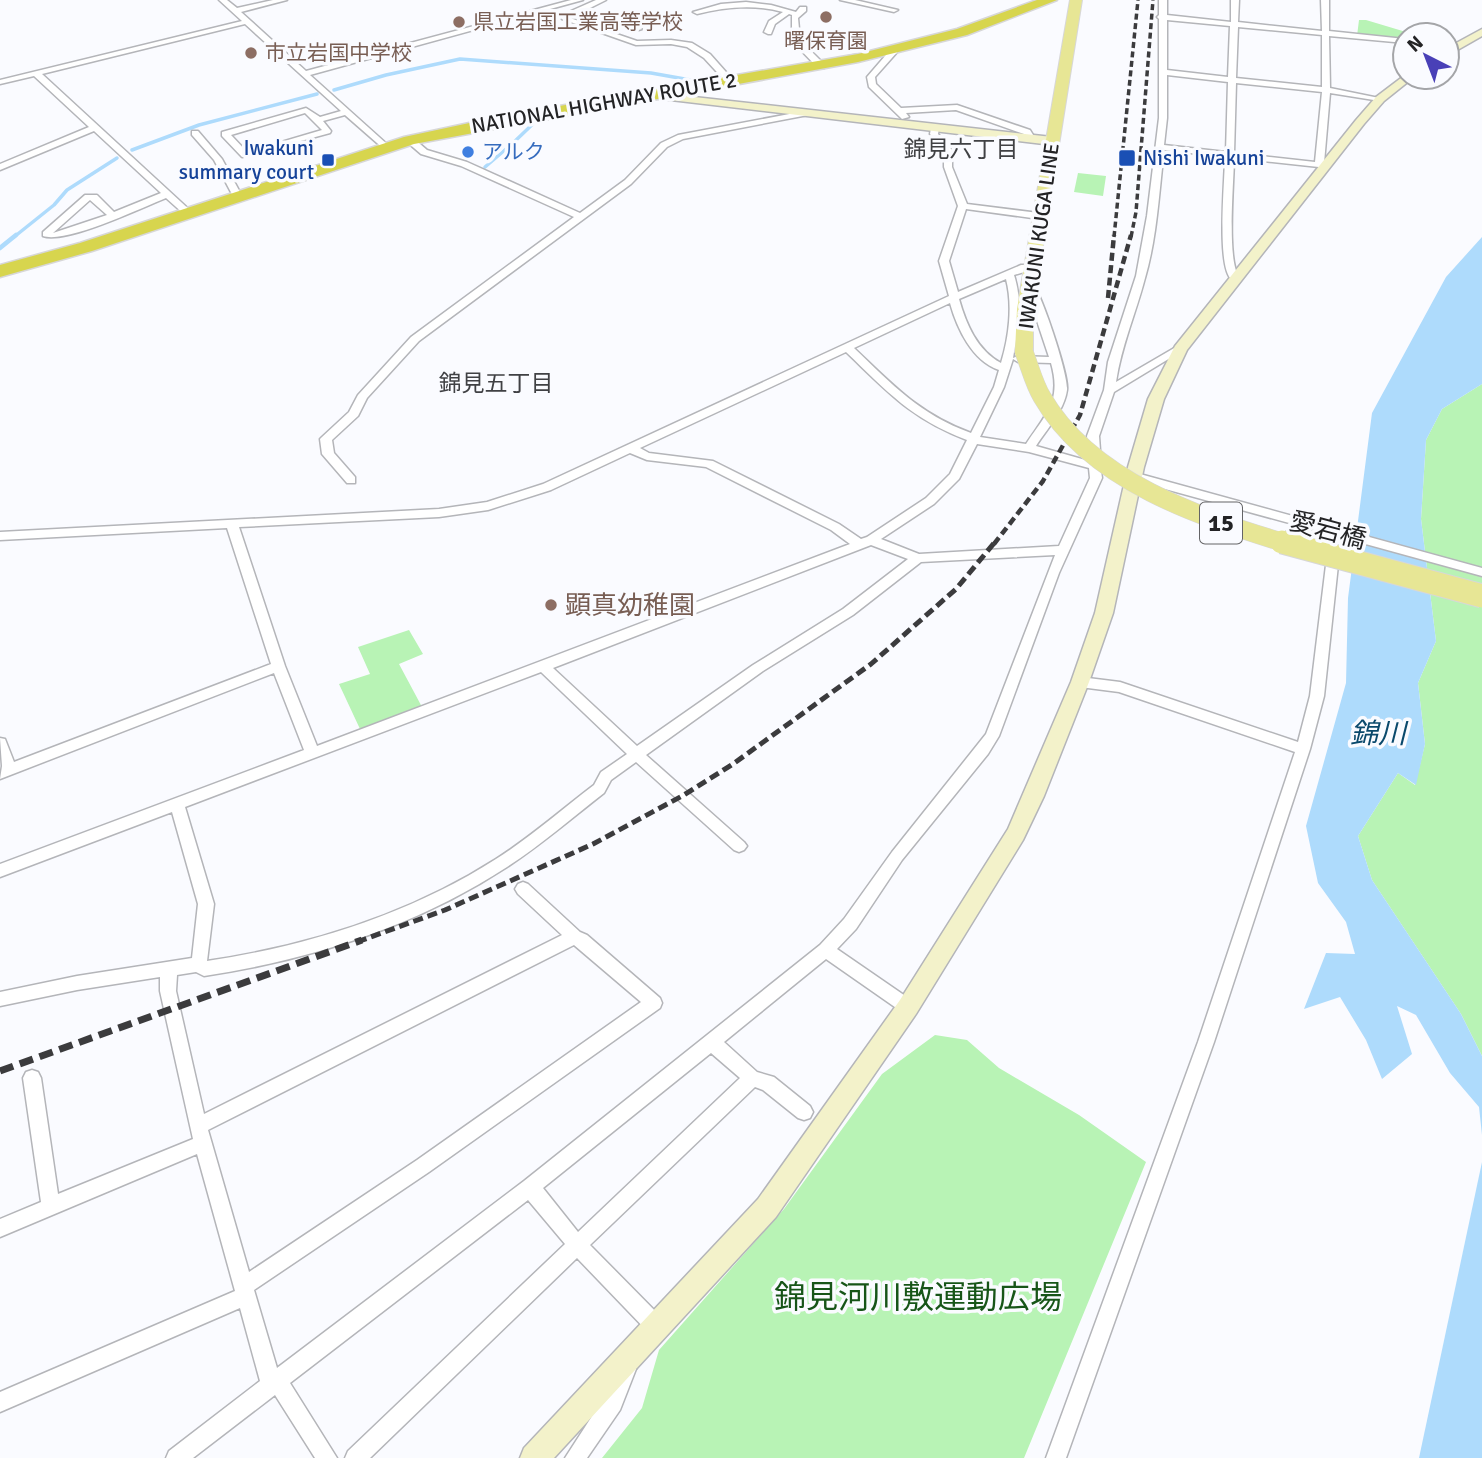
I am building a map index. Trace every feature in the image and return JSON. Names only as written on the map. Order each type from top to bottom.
[{"type":"highway","name":"NATIONAL HIGHWAY ROUTE 2","points":[[2,271],[86,247],[410,140],[821,66],[895,50],[962,32],[1050,0]]},
{"type":"main road","name":"IWAKUNI KUGA LINE","points":[[1076,0],[1024,309],[1012,359],[1069,431],[1126,477],[1165,500],[1223,524],[1482,596]]},
{"type":"street","points":[[223,0],[385,147]]},
{"type":"street","points":[[235,11],[283,0]]},
{"type":"street","points":[[305,74],[602,0]]},
{"type":"street","points":[[844,0],[894,10]]},
{"type":"street","points":[[176,1458],[530,1187],[826,950],[850,924],[897,856],[992,736],[1064,550],[1096,478],[1093,436],[1109,390],[1113,362],[1146,254],[1160,147],[1163,0]]},
{"type":"street","points":[[1235,0],[1228,260],[1231,275],[1235,278]]},
{"type":"street","points":[[1322,165],[1326,90],[1325,0]]},
{"type":"street","points":[[696,12],[719,5],[759,3],[796,12]]},
{"type":"street","points":[[580,5],[638,29]]},
{"type":"street","points":[[580,5],[565,17],[566,19],[636,43],[671,41],[689,45],[707,56],[730,81]]},
{"type":"street","points":[[768,32],[772,23],[796,12]]},
{"type":"street","points":[[796,12],[793,23],[796,41],[821,66]]},
{"type":"street","points":[[1161,17],[1391,40]]},
{"type":"street","points":[[0,82],[246,22]]},
{"type":"street","points":[[1461,42],[1482,32]]},
{"type":"street","points":[[895,50],[871,77],[872,85],[906,118],[907,125]]},
{"type":"street","points":[[1163,72],[1326,90],[1380,99]]},
{"type":"street","points":[[37,74],[188,213]]},
{"type":"street","points":[[534,1458],[767,1208],[908,1007],[1016,834],[1034,796],[1080,682],[1104,613],[1134,476],[1156,399],[1180,349],[1322,165],[1380,99],[1391,91]]},
{"type":"street","points":[[649,95],[1052,141]]},
{"type":"street","points":[[899,111],[957,107],[1027,132],[1031,138]]},
{"type":"street","points":[[306,110],[318,120],[327,131],[244,155],[225,134],[306,110]]},
{"type":"street","points":[[318,120],[348,112]]},
{"type":"street","points":[[351,480],[328,454],[325,447],[327,439],[354,414],[362,397],[415,339],[628,182],[664,145],[681,137],[805,113]]},
{"type":"street","points":[[0,167],[94,128]]},
{"type":"street","points":[[935,128],[934,134],[948,150],[948,167],[963,206],[944,261],[961,323],[981,354],[995,365],[1012,359],[1055,360]]},
{"type":"street","points":[[195,133],[218,159],[237,196]]},
{"type":"street","points":[[410,140],[424,152],[483,172],[580,216]]},
{"type":"street","points":[[1160,147],[1322,165]]},
{"type":"street","points":[[113,216],[90,193],[46,234],[68,232],[113,216],[167,194]]},
{"type":"street","points":[[963,206],[1039,216]]},
{"type":"street","points":[[0,871],[177,806],[865,542],[944,489],[955,476],[1012,359],[1015,313],[1014,290],[1009,273]]},
{"type":"street","points":[[0,536],[439,513],[488,506],[541,489],[1009,273],[1030,274],[1063,383],[1058,402],[1028,449]]},
{"type":"street","name":"愛宕橋","points":[[848,347],[887,387],[924,417],[974,439],[1097,466],[1482,572]]},
{"type":"street","points":[[1109,390],[1180,349]]},
{"type":"street","points":[[630,448],[647,456],[709,464],[865,542],[918,558],[1064,550]]},
{"type":"street","points":[[232,524],[278,666],[312,752]]},
{"type":"street","points":[[199,964],[204,969],[245,964],[296,951],[382,922],[440,897],[489,871],[599,789],[606,776],[636,754],[758,668],[848,612],[918,558]]},
{"type":"street","points":[[1056,1458],[1202,1055],[1303,749],[1317,696],[1332,565]]},
{"type":"street","points":[[0,743],[5,771],[278,666]]},
{"type":"street","points":[[543,666],[739,846]]},
{"type":"street","points":[[1080,682],[1119,687],[1303,749]]},
{"type":"street","points":[[177,806],[206,904],[199,964]]},
{"type":"street","points":[[0,1402],[245,1291],[654,1003],[574,937],[523,889]]},
{"type":"street","points":[[0,1228],[51,1207],[201,1135],[574,937]]},
{"type":"street","points":[[826,950],[908,1007]]},
{"type":"street","points":[[0,999],[77,983],[199,964]]},
{"type":"street","points":[[169,969],[168,991],[201,1135],[245,1291],[274,1381],[327,1458]]},
{"type":"street","points":[[711,1042],[752,1078],[768,1083],[804,1112]]},
{"type":"street","points":[[32,1078],[51,1207]]},
{"type":"street","points":[[355,1458],[752,1078]]},
{"type":"street","points":[[530,1187],[578,1246],[658,1328]]},
{"type":"street","points":[[575,1458],[613,1404],[632,1354]]},
{"type":"green space","points":[[1359,20],[1391,28],[1391,40],[1357,36]]},
{"type":"green space","points":[[1078,173],[1106,176],[1103,196],[1074,192]]},
{"type":"green space","points":[[1482,384],[1482,1056],[1461,1014],[1372,880],[1358,836],[1398,773],[1415,785],[1425,744],[1418,683],[1436,641],[1421,519],[1426,440],[1442,409]]},
{"type":"green space","points":[[409,630],[423,654],[399,664],[422,707],[360,729],[339,684],[370,674],[358,647]]},
{"type":"green space","name":"錦見河川敷運動広場","points":[[935,1035],[967,1040],[999,1068],[1079,1115],[1146,1162],[1024,1458],[602,1458],[642,1408],[659,1350],[784,1209],[882,1074]]},
{"type":"water","name":"錦川","points":[[1482,237],[1482,384],[1442,409],[1426,440],[1421,519],[1436,641],[1418,683],[1425,744],[1416,785],[1398,773],[1358,836],[1372,880],[1461,1014],[1482,1056],[1482,1135],[1479,1107],[1450,1073],[1416,1015],[1397,1006],[1412,1054],[1382,1079],[1366,1040],[1340,997],[1304,1009],[1326,953],[1355,954],[1346,922],[1318,883],[1306,826],[1346,683],[1348,598],[1372,413],[1446,277]]},
{"type":"water","points":[[1482,1162],[1482,1458],[1419,1458]]},
{"type":"waterway","points":[[334,90],[386,75],[460,59],[651,73],[696,81]]},
{"type":"waterway","points":[[132,150],[199,125],[317,94]]},
{"type":"waterway","points":[[513,143],[537,120]]},
{"type":"waterway","points":[[485,167],[506,149]]},
{"type":"waterway","points":[[14,237],[54,205],[67,190],[117,158]]},
{"type":"waterway","points":[[0,248],[16,235]]},
{"type":"railway","points":[[1114,237],[1138,0]]},
{"type":"railway","points":[[1131,237],[1136,212],[1153,0]]},
{"type":"railway","points":[[1108,298],[1114,235]]},
{"type":"railway","points":[[994,544],[1043,481],[1080,415],[1131,235]]},
{"type":"railway","points":[[357,942],[445,910],[593,844],[684,795],[733,764],[871,664],[956,589],[995,542]]},
{"type":"railway","points":[[0,1071],[362,940]]},
{"type":"place","name":"曙保育園","points":[[826,17]]},
{"type":"place","name":"県立岩国工業高等学校","points":[[459,22]]},
{"type":"place","name":"市立岩国中学校","points":[[251,53]]},
{"type":"place","name":"アルク","points":[[468,152]]},
{"type":"place","name":"Nishi Iwakuni","points":[[1127,158]]},
{"type":"place","name":"Iwakuni summary court","points":[[328,160]]},
{"type":"place","name":"顕真幼稚園","points":[[551,605]]},
{"type":"district","name":"錦見六丁目","points":[[961,149]]},
{"type":"district","name":"錦見五丁目","points":[[496,383]]}]
